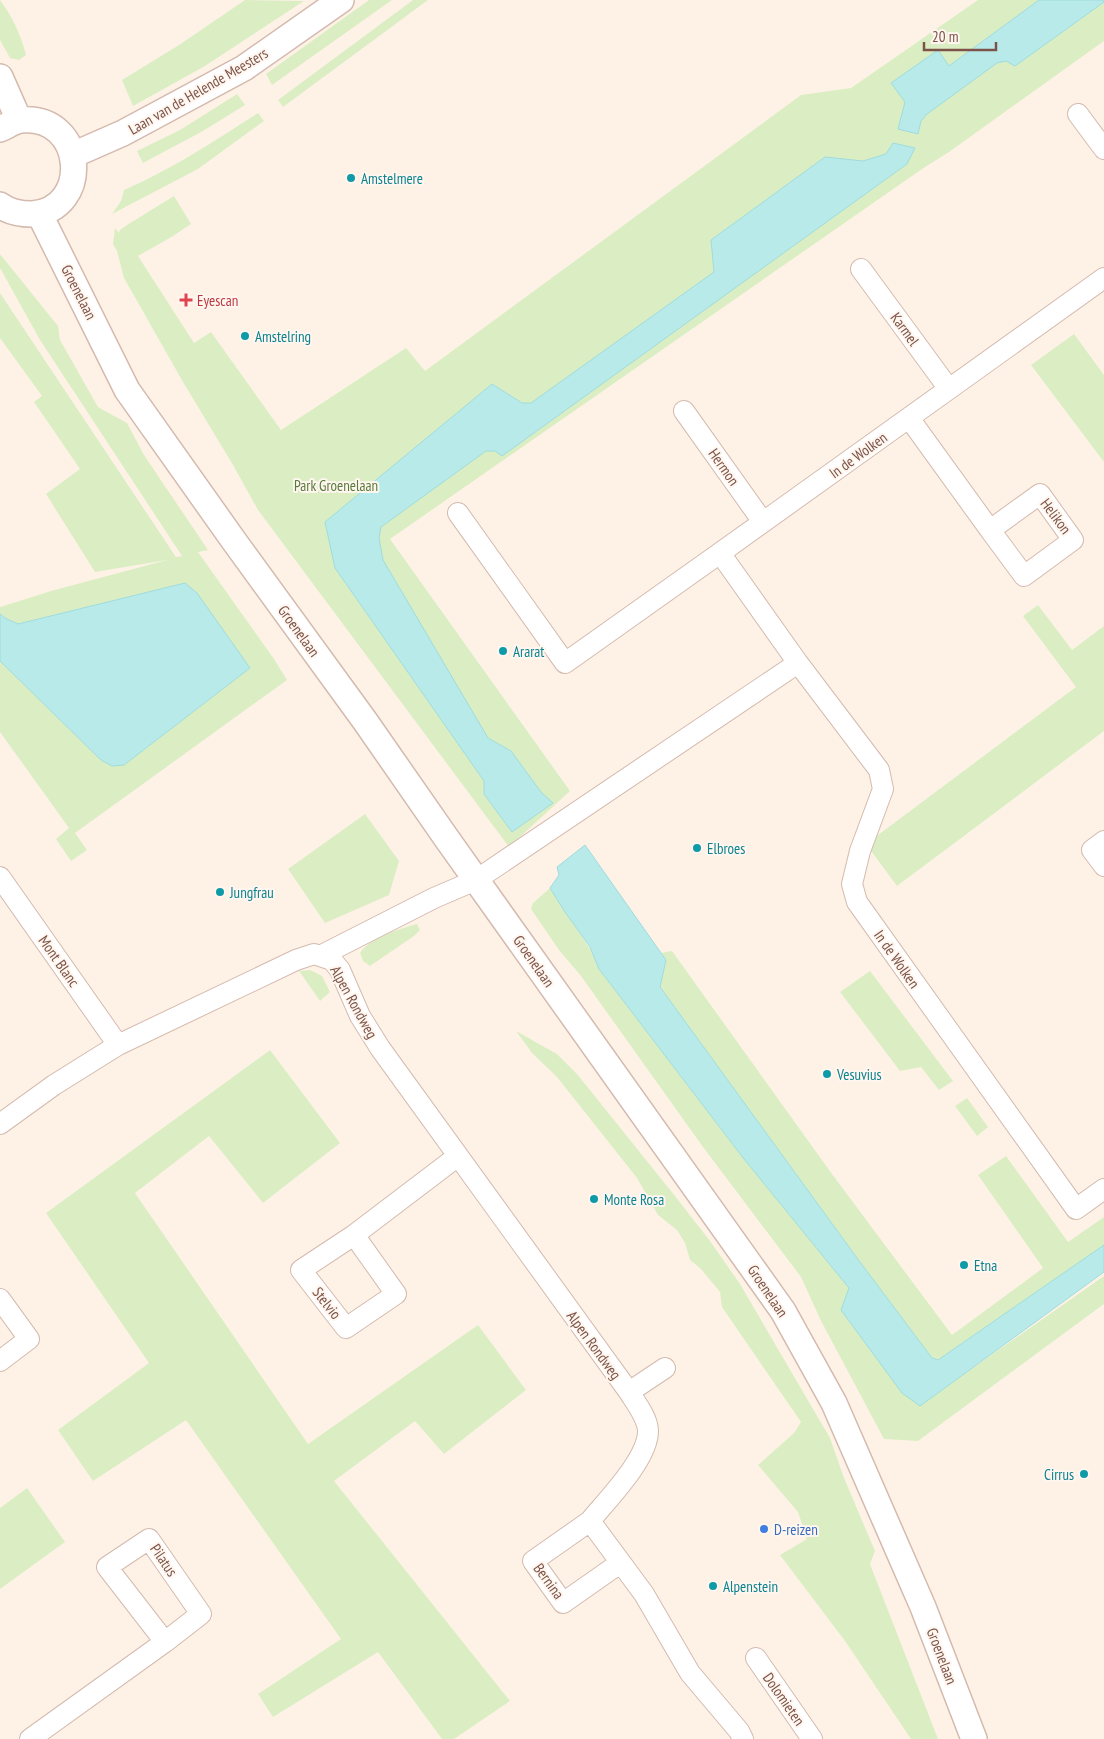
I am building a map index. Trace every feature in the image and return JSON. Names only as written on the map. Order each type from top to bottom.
[{"type":"street","name":"Laan van de Helende Meesters","points":[[73,155],[123,133],[244,68],[341,0]]},
{"type":"street","points":[[0,77],[10,125],[37,120],[53,127],[66,139],[73,155],[75,174],[68,191],[56,205],[39,213],[22,214],[5,209],[0,205]]},
{"type":"street","points":[[1078,114],[1104,149]]},
{"type":"street","name":"Groenelaan","points":[[39,213],[127,390],[365,721],[783,1311],[834,1403],[923,1607],[974,1739]]},
{"type":"street","name":"Karmel","points":[[862,269],[949,389]]},
{"type":"street","name":"In de Wolken","points":[[1104,278],[720,553],[798,663],[879,770],[883,789],[860,851],[852,884],[857,902],[1076,1209],[1104,1189]]},
{"type":"street","name":"Hermon","points":[[684,410],[764,522]]},
{"type":"street","points":[[909,418],[990,530]]},
{"type":"street","points":[[458,513],[565,664],[720,553]]},
{"type":"street","points":[[476,880],[798,663]]},
{"type":"street","points":[[1104,841],[1092,850],[1104,866]]},
{"type":"street","name":"Mont Blanc","points":[[0,877],[118,1045]]},
{"type":"street","name":"Alpen Rondweg","points":[[322,956],[434,898],[476,880]]},
{"type":"street","name":"Alpen Rondweg","points":[[0,1124],[54,1085],[118,1045],[296,960],[314,954],[332,960],[340,970],[360,1016],[380,1048],[629,1392],[643,1416],[648,1430],[646,1445],[639,1460],[590,1521]]},
{"type":"street","name":"Stelvio","points":[[354,1235],[396,1294],[346,1328],[301,1270],[354,1235],[458,1156]]},
{"type":"street","points":[[0,1300],[29,1339],[0,1360]]},
{"type":"street","points":[[629,1392],[665,1368]]},
{"type":"street","points":[[590,1521],[644,1594],[690,1673],[740,1731],[743,1739]]},
{"type":"street","name":"Bernina","points":[[590,1521],[533,1561],[563,1603],[620,1563]]},
{"type":"street","name":"Pilatus","points":[[30,1739],[165,1642],[201,1614],[150,1539],[107,1567],[165,1642]]},
{"type":"street","name":"Dolomieten","points":[[756,1658],[812,1739]]},
{"type":"green space","points":[[0,0],[19,33],[24,48],[26,55],[19,60],[10,58],[0,40]]},
{"type":"green space","points":[[245,0],[304,1],[205,66],[133,106],[122,80],[179,45]]},
{"type":"green space","points":[[369,0],[392,0],[272,85],[266,74]]},
{"type":"green space","points":[[413,0],[428,0],[283,107],[278,100]]},
{"type":"green space","name":"Park Groenelaan","points":[[978,0],[1104,0],[1104,41],[949,152],[390,539],[570,791],[509,847],[258,510],[124,278],[117,251],[113,244],[115,228],[119,233],[127,225],[174,196],[191,224],[138,256],[194,343],[211,332],[281,430],[406,348],[425,371],[801,95],[851,88]]},
{"type":"green space","points":[[237,94],[245,105],[203,131],[143,163],[137,151],[180,130]]},
{"type":"green space","points":[[258,113],[264,121],[198,169],[112,214],[121,201],[124,190],[176,164]]},
{"type":"green space","points":[[0,254],[58,326],[60,340],[98,407],[127,423],[144,455],[208,550],[198,552],[287,680],[75,833],[87,850],[71,861],[56,839],[69,828],[0,732],[0,661],[101,760],[112,766],[124,765],[250,668],[185,583],[18,624],[0,614],[0,607],[51,591],[167,560],[95,572],[46,494],[80,469],[34,402],[42,396],[0,338],[0,293],[176,557],[182,556],[40,340],[0,268]]},
{"type":"green space","points":[[1074,334],[1104,375],[1104,462],[1031,365]]},
{"type":"green space","points":[[1038,605],[1072,650],[1104,626],[1104,731],[897,886],[866,844],[1076,687],[1023,616]]},
{"type":"green space","points":[[365,814],[399,861],[389,895],[325,923],[288,869]]},
{"type":"green space","points":[[550,888],[592,952],[599,969],[744,1159],[849,1288],[920,1405],[1104,1276],[1104,1304],[918,1441],[884,1439],[821,1321],[801,1277],[703,1147],[531,909],[533,903]]},
{"type":"green space","points":[[417,924],[420,930],[414,936],[370,966],[363,961],[360,953],[371,942],[386,934]]},
{"type":"green space","points":[[672,951],[832,1174],[952,1335],[1043,1268],[978,1175],[1006,1156],[1068,1242],[1104,1217],[1104,1245],[938,1360],[932,1358],[660,987],[666,960],[661,953]]},
{"type":"green space","points":[[310,970],[322,976],[330,992],[320,1001],[299,971]]},
{"type":"green space","points":[[870,971],[953,1081],[939,1090],[921,1067],[900,1071],[840,992]]},
{"type":"green space","points":[[516,1031],[557,1054],[577,1074],[710,1241],[740,1284],[830,1438],[844,1478],[875,1551],[870,1564],[938,1739],[911,1739],[845,1641],[780,1555],[807,1539],[798,1512],[758,1465],[794,1433],[801,1422],[722,1307],[720,1292],[701,1269],[690,1260],[685,1243],[677,1230],[658,1215],[637,1178],[557,1077],[532,1053]]},
{"type":"green space","points":[[270,1050],[340,1143],[263,1203],[209,1136],[135,1193],[308,1444],[478,1325],[526,1390],[444,1454],[415,1421],[334,1481],[510,1701],[454,1739],[442,1739],[378,1652],[273,1717],[258,1694],[341,1639],[186,1420],[93,1481],[58,1430],[149,1363],[46,1213]]},
{"type":"green space","points":[[967,1098],[988,1127],[977,1136],[955,1106]]},
{"type":"green space","points":[[27,1488],[65,1542],[0,1589],[0,1508]]},
{"type":"water","points":[[1039,0],[1104,0],[1104,2],[1015,66],[1006,61],[997,63],[927,114],[921,121],[918,134],[898,129],[905,102],[891,83],[938,50],[949,66]]},
{"type":"water","points":[[893,143],[915,148],[907,164],[502,456],[495,451],[486,451],[381,527],[379,538],[383,560],[488,738],[511,751],[541,792],[553,803],[512,832],[484,794],[484,781],[335,568],[325,522],[492,384],[522,403],[531,403],[714,272],[711,240],[825,157],[863,161],[886,154]]},
{"type":"water","points":[[185,583],[197,593],[250,668],[124,765],[112,766],[101,760],[0,661],[0,614],[18,624]]},
{"type":"water","points":[[585,845],[666,960],[660,987],[932,1358],[938,1360],[1104,1245],[1104,1272],[920,1406],[902,1393],[841,1310],[849,1288],[744,1159],[599,969],[590,947],[550,888],[559,875],[557,867]]},
{"type":"place","name":"Amstelmere","points":[[351,178]]},
{"type":"place","name":"Eyescan","points":[[186,300]]},
{"type":"place","name":"Amstelring","points":[[245,336]]},
{"type":"place","name":"Ararat","points":[[503,651]]},
{"type":"place","name":"Elbroes","points":[[697,848]]},
{"type":"place","name":"Jungfrau","points":[[220,892]]},
{"type":"place","name":"Vesuvius","points":[[827,1074]]},
{"type":"place","name":"Monte Rosa","points":[[594,1199]]},
{"type":"place","name":"Etna","points":[[964,1265]]},
{"type":"place","name":"Cirrus","points":[[1084,1474]]},
{"type":"place","name":"D-reizen","points":[[764,1529]]},
{"type":"place","name":"Alpenstein","points":[[713,1586]]}]
